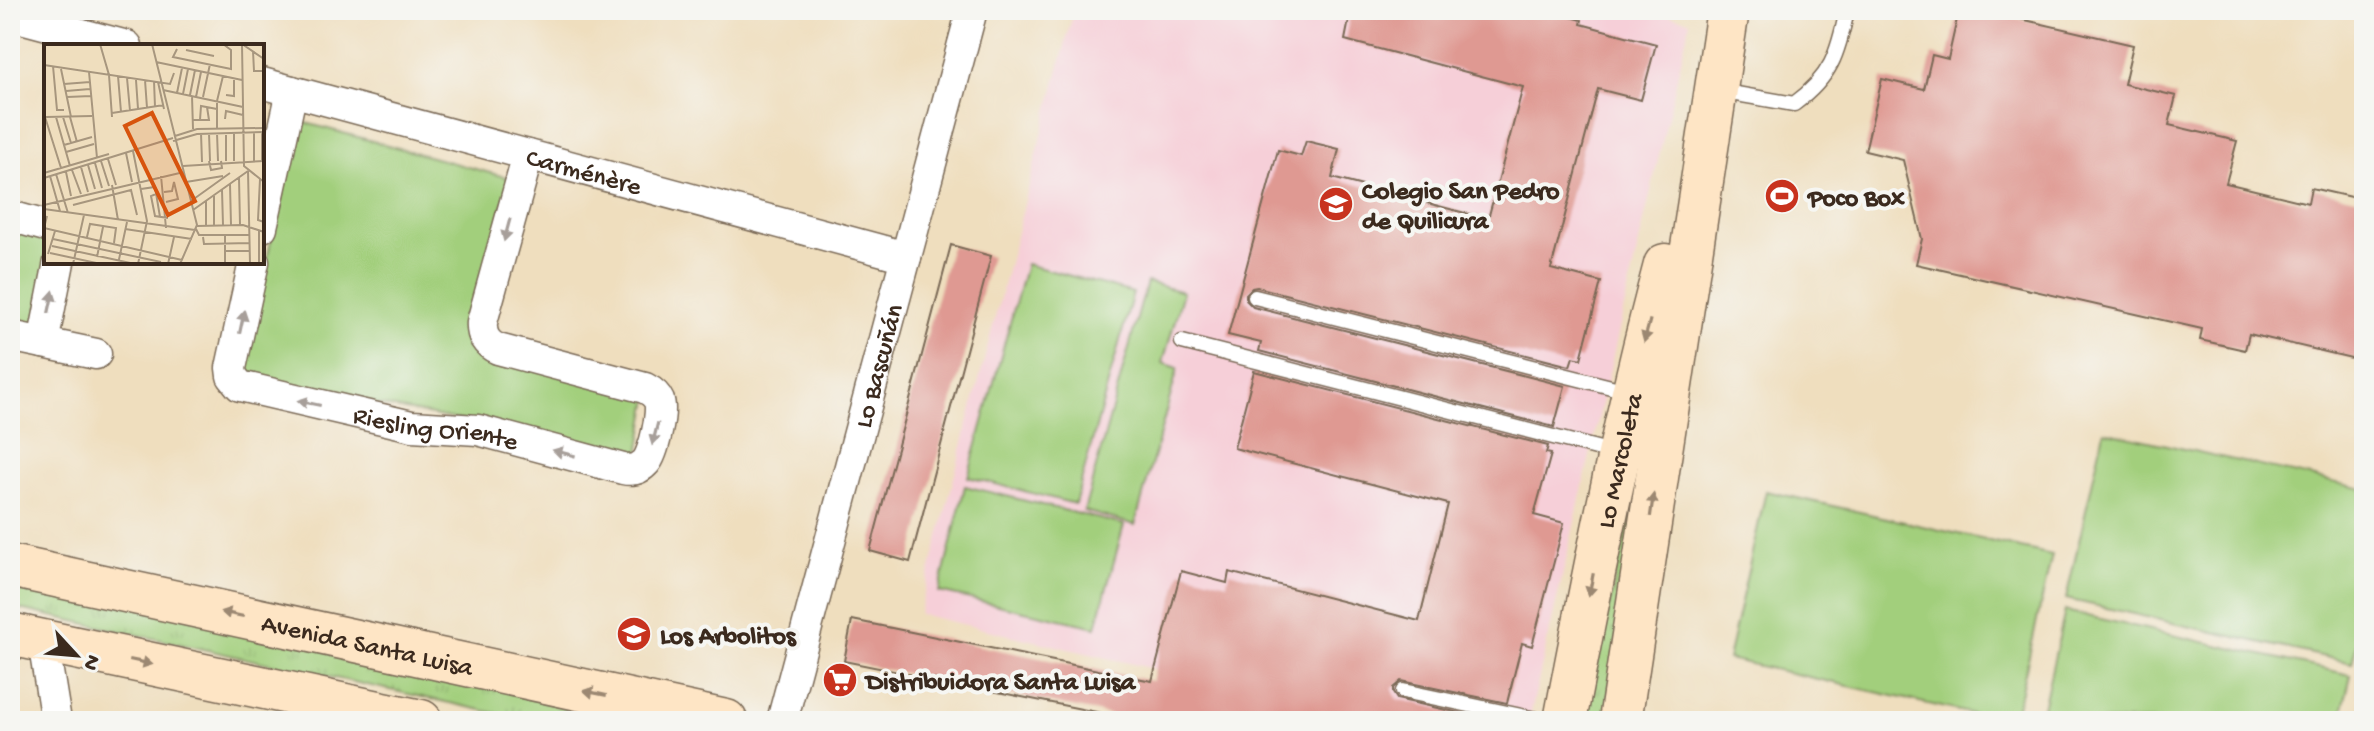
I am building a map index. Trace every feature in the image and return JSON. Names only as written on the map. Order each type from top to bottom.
[{"type":"street","name":"Lo Bascuñán","points":[[782,721],[972,10]]},
{"type":"street","name":"Lo Marcoleta","points":[[1620,721],[1728,10]]},
{"type":"street","points":[[10,15],[109,44]]},
{"type":"street","name":"Carménère","points":[[264,84],[906,257]]},
{"type":"street","points":[[264,218],[292,91]]},
{"type":"street","name":"Riesling Oriente","points":[[254,264],[231,368],[235,381],[248,389],[412,426],[478,430],[630,470],[639,468],[650,456],[661,414],[657,397],[645,388],[492,347],[485,339],[482,322],[528,155]]},
{"type":"street","name":"Lo Marcoleta","points":[[1565,721],[1633,393],[1666,259],[1697,208]]},
{"type":"street","points":[[10,216],[44,225]]},
{"type":"street","points":[[43,343],[59,264]]},
{"type":"street","points":[[10,336],[96,354]]},
{"type":"street","name":"Avenida Santa Luisa","points":[[10,566],[726,721]]},
{"type":"street","points":[[26,638],[56,721]]},
{"type":"street","points":[[26,638],[421,721]]},
{"type":"lane","points":[[1716,90],[1794,104],[1826,75],[1840,41],[1847,10]]},
{"type":"lane","points":[[1255,297],[1633,393]]},
{"type":"lane","points":[[1182,342],[1620,454]]},
{"type":"lane","points":[[1403,691],[1545,721]]},
{"type":"shaded area","name":"Colegio San Pedro de Quilicura","points":[[1074,10],[1650,10],[1690,21],[1529,721],[1397,721],[1189,677],[919,614]]},
{"type":"green space","points":[[306,123],[509,178],[466,347],[649,398],[638,459],[464,421],[251,381],[243,363],[297,128],[299,124]]},
{"type":"green space","points":[[10,226],[44,235],[46,264],[36,325],[10,327]]},
{"type":"green space","points":[[1026,264],[1133,293],[1075,504],[968,477]]},
{"type":"green space","points":[[1147,282],[1183,292],[1163,363],[1178,368],[1135,525],[1084,511]]},
{"type":"green space","points":[[1650,413],[1605,721],[1585,721]]},
{"type":"green space","points":[[2104,431],[2364,489],[2364,612],[2352,663],[2066,599]]},
{"type":"green space","points":[[965,486],[1124,525],[1096,627],[939,592]]},
{"type":"green space","points":[[1766,491],[2052,555],[2014,721],[1728,659]]},
{"type":"green space","points":[[10,579],[674,721],[532,721],[10,607]]},
{"type":"green space","points":[[2065,611],[2351,675],[2340,721],[2040,721]]},
{"type":"building","points":[[1351,10],[1545,10],[1582,20],[1581,24],[1656,44],[1641,100],[1598,89],[1551,269],[1601,282],[1581,359],[1573,357],[1570,366],[1257,287],[1246,294],[1246,300],[1253,307],[1565,386],[1554,427],[1259,351],[1261,343],[1228,335],[1278,150],[1301,156],[1306,141],[1339,149],[1332,178],[1488,219],[1523,87],[1345,40]]},
{"type":"building","points":[[1959,10],[1982,10],[2133,45],[2124,84],[2176,96],[2169,125],[2237,141],[2226,183],[2308,203],[2311,188],[2364,200],[2364,361],[2249,334],[2245,350],[2200,340],[2202,329],[1916,264],[1922,239],[1903,160],[1865,151],[1882,79],[1924,89],[1932,55],[1948,59]]},
{"type":"building","points":[[951,245],[991,256],[910,562],[870,551]]},
{"type":"building","points":[[1254,371],[1548,446],[1546,453],[1551,454],[1534,515],[1564,523],[1532,646],[1522,643],[1507,703],[1401,681],[1393,688],[1397,699],[1460,713],[1459,721],[1141,721],[844,661],[852,620],[1152,681],[1181,571],[1227,583],[1229,572],[1419,621],[1448,504],[1234,448]]},
{"type":"place","name":"Poco Box","points":[[1782,196]]},
{"type":"place","name":"Colegio San Pedro de Quilicura","points":[[1336,204]]},
{"type":"place","name":"Los Arbolitos","points":[[634,634]]},
{"type":"place","name":"Distribuidora Santa Luisa","points":[[840,680]]}]
